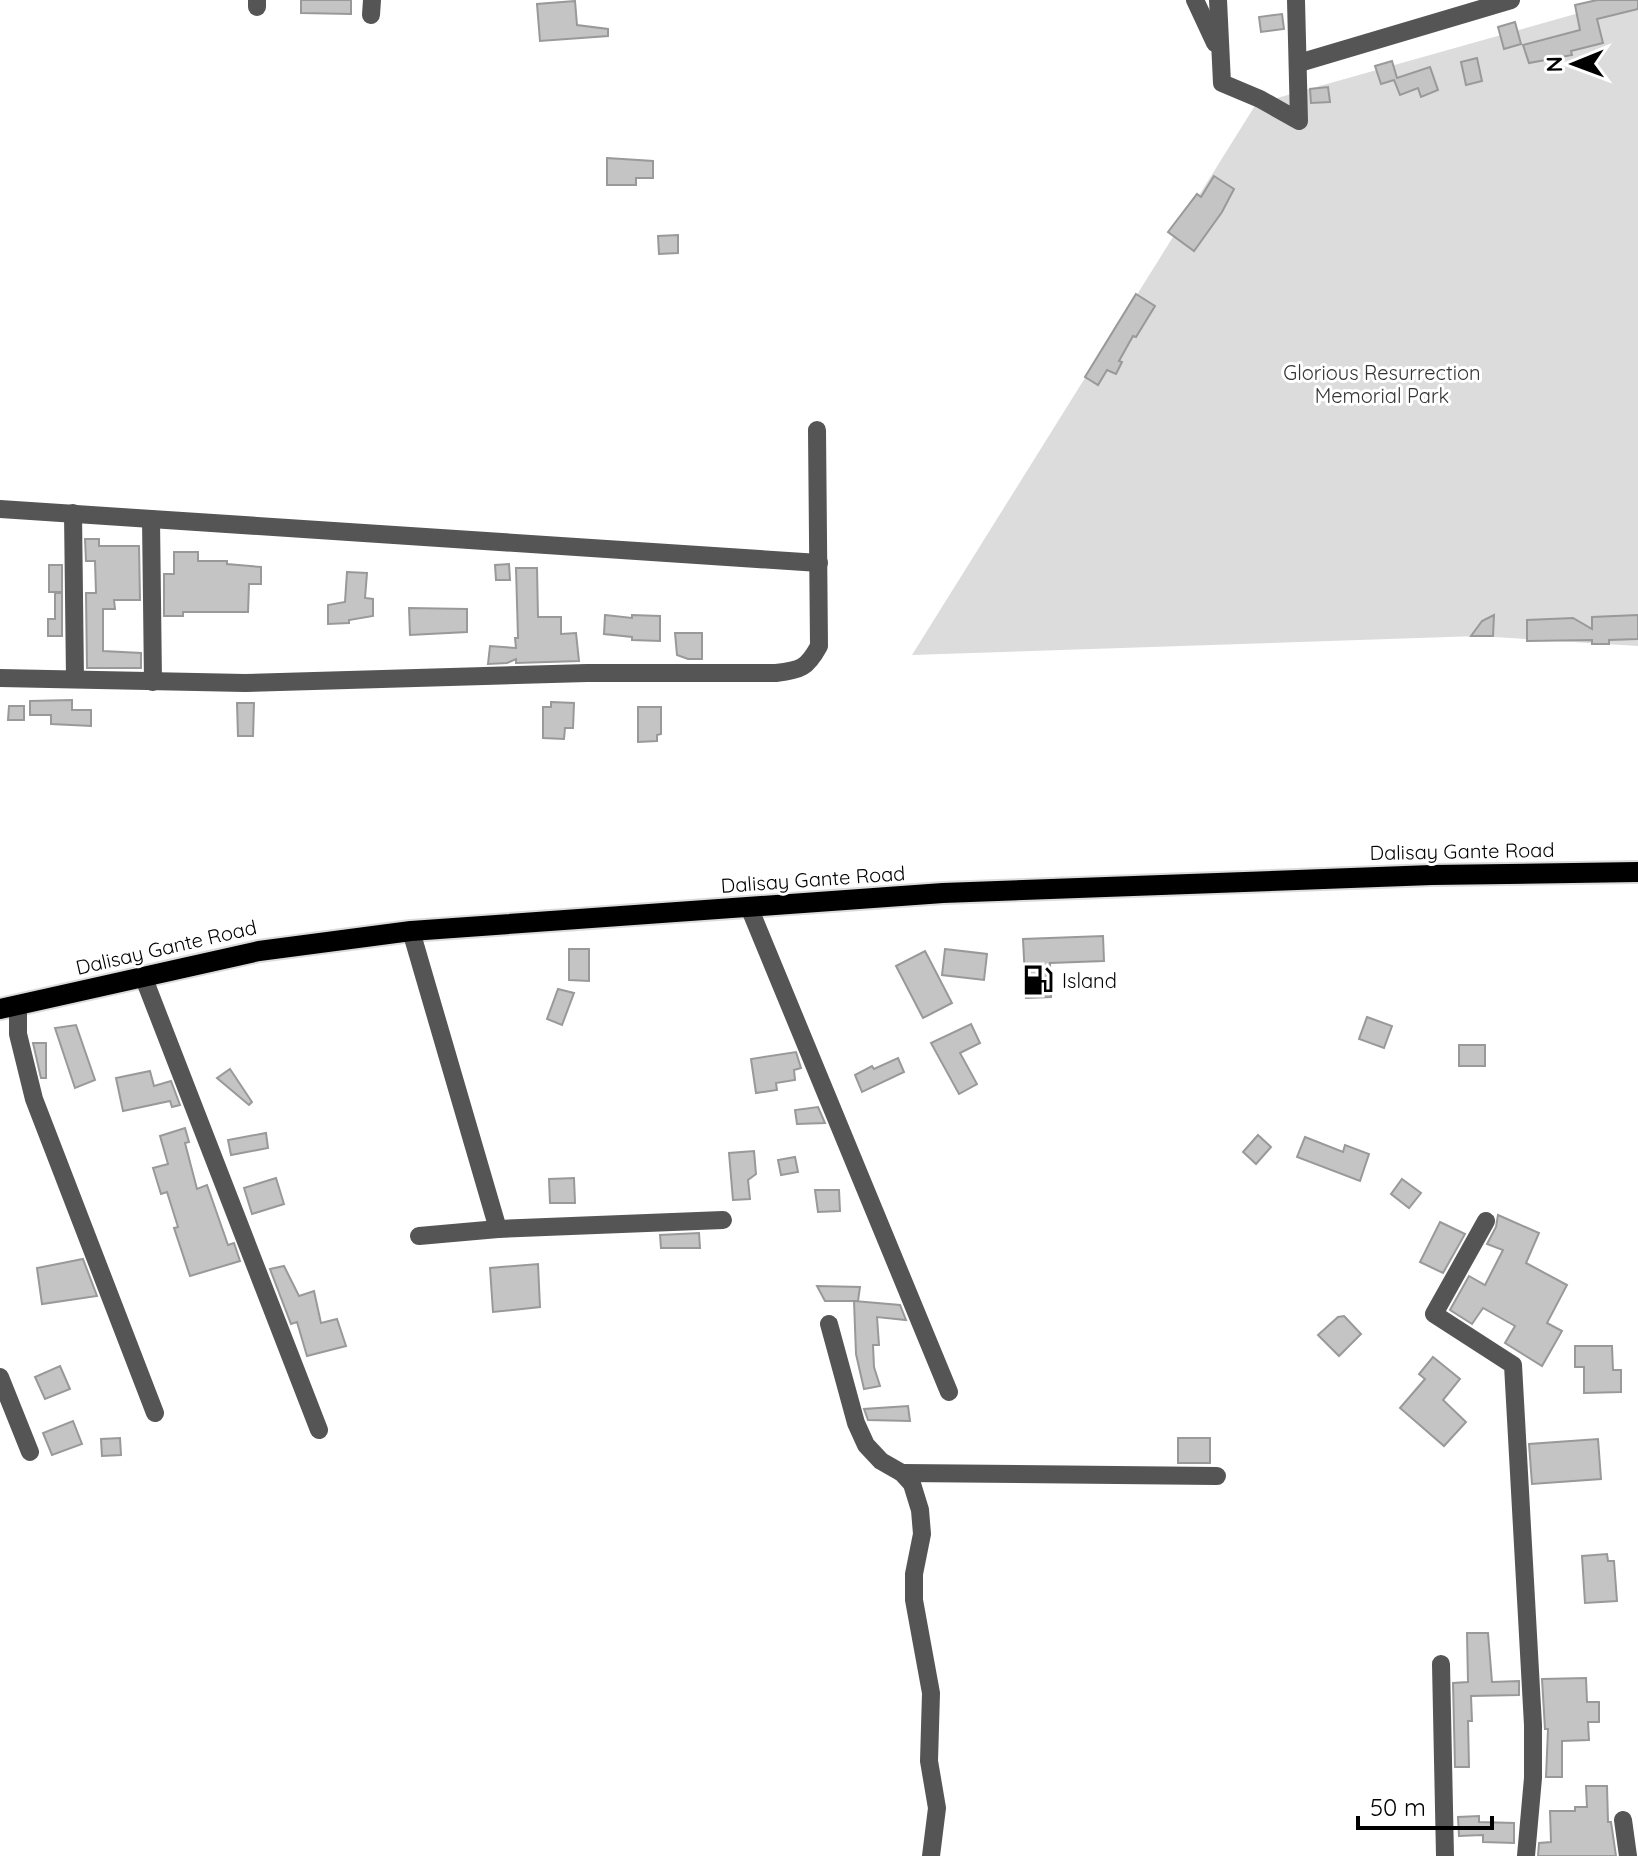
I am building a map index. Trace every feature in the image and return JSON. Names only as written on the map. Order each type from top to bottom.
[{"type":"main road","name":"Dalisay Gante Road","points":[[9,1007],[259,951],[411,931],[943,893],[1432,875],[1638,872]]},
{"type":"street","points":[[1195,0],[1222,61]]},
{"type":"street","points":[[1218,0],[1222,83],[1260,99],[1299,121],[1296,0]]},
{"type":"street","points":[[1299,63],[1511,0]]},
{"type":"street","points":[[0,678],[245,683],[587,673],[776,673],[797,670],[810,663],[819,646],[817,430]]},
{"type":"street","points":[[0,509],[819,563]]},
{"type":"street","points":[[73,513],[75,679]]},
{"type":"street","points":[[151,519],[153,682]]},
{"type":"street","points":[[749,907],[949,1392]]},
{"type":"street","points":[[411,931],[498,1229]]},
{"type":"street","points":[[143,976],[319,1430]]},
{"type":"street","points":[[9,1007],[34,1099],[155,1413]]},
{"type":"street","points":[[419,1236],[498,1229],[723,1220]]},
{"type":"street","points":[[1486,1221],[1434,1314],[1513,1365],[1533,1725],[1533,1778],[1526,1856]]},
{"type":"street","points":[[829,1324],[856,1423],[866,1445],[881,1461],[902,1473],[912,1484],[920,1510],[922,1534],[914,1574],[914,1600],[931,1693],[929,1761],[937,1808],[931,1856]]},
{"type":"street","points":[[0,1377],[5,1406],[30,1452]]},
{"type":"street","points":[[902,1473],[1217,1476]]},
{"type":"street","points":[[1441,1664],[1445,1856]]},
{"type":"street","points":[[1623,1820],[1628,1856]]},
{"type":"green space","name":"Glorious Resurrection Memorial Park","points":[[1625,0],[1638,0],[1638,646],[1478,636],[912,655],[1256,104]]},
{"type":"building","points":[[301,0],[351,0],[351,14],[301,13]]},
{"type":"building","points":[[1597,0],[1638,0],[1638,9],[1597,19],[1603,43],[1571,51],[1572,55],[1529,63],[1523,45],[1580,30],[1575,5]]},
{"type":"building","points":[[575,1],[577,25],[608,29],[608,36],[540,41],[537,4]]},
{"type":"building","points":[[1282,14],[1284,29],[1261,32],[1259,17]]},
{"type":"building","points":[[1515,22],[1521,44],[1504,49],[1498,27]]},
{"type":"building","points":[[1477,58],[1482,81],[1466,85],[1461,62]]},
{"type":"building","points":[[1392,61],[1397,78],[1430,67],[1438,90],[1421,97],[1418,88],[1400,95],[1394,80],[1381,84],[1375,66]]},
{"type":"building","points":[[1328,87],[1330,102],[1311,103],[1310,89]]},
{"type":"building","points":[[607,158],[653,161],[653,178],[636,178],[636,185],[607,185]]},
{"type":"building","points":[[1214,176],[1234,189],[1194,251],[1168,232],[1197,194],[1201,197]]},
{"type":"building","points":[[678,235],[678,253],[659,254],[658,236]]},
{"type":"building","points":[[1136,294],[1155,306],[1136,337],[1133,336],[1119,361],[1122,362],[1116,374],[1107,370],[1098,385],[1085,377]]},
{"type":"building","points":[[85,539],[99,539],[99,546],[139,546],[140,600],[114,600],[115,609],[103,609],[103,651],[141,653],[141,668],[87,668],[86,593],[96,593],[95,561],[86,561]]},
{"type":"building","points":[[174,552],[198,552],[198,561],[227,561],[227,564],[261,567],[261,584],[249,584],[248,612],[183,612],[183,616],[164,616],[164,574],[174,574]]},
{"type":"building","points":[[509,564],[510,580],[496,580],[495,565]]},
{"type":"building","points":[[49,565],[62,565],[62,592],[49,592]]},
{"type":"building","points":[[516,568],[537,568],[538,617],[561,617],[561,634],[576,633],[579,661],[516,663],[516,659],[488,664],[490,646],[516,648]]},
{"type":"building","points":[[347,572],[367,573],[365,598],[373,599],[373,616],[349,620],[349,623],[328,624],[328,605],[345,602]]},
{"type":"building","points":[[55,593],[62,593],[62,636],[48,636],[48,619],[55,619]]},
{"type":"building","points":[[409,608],[467,609],[467,632],[410,635]]},
{"type":"building","points":[[605,615],[632,618],[632,615],[660,616],[660,641],[632,640],[632,637],[604,634]]},
{"type":"building","points":[[1494,615],[1493,636],[1471,636],[1482,621]]},
{"type":"building","points":[[1638,615],[1638,639],[1609,640],[1609,644],[1592,644],[1592,640],[1527,641],[1527,620],[1573,618],[1592,629],[1592,617]]},
{"type":"building","points":[[675,633],[702,633],[702,659],[677,655]]},
{"type":"building","points":[[72,700],[72,710],[91,710],[91,726],[51,724],[51,715],[30,715],[30,701]]},
{"type":"building","points":[[551,702],[574,703],[573,728],[565,728],[564,739],[543,738],[543,707],[551,707]]},
{"type":"building","points":[[237,703],[254,703],[253,736],[238,736]]},
{"type":"building","points":[[9,706],[24,706],[24,720],[8,720]]},
{"type":"building","points":[[638,707],[661,707],[661,734],[657,735],[657,741],[638,742]]},
{"type":"building","name":"Island","points":[[1103,936],[1104,961],[1050,963],[1051,997],[1026,998],[1023,939]]},
{"type":"building","points":[[569,949],[589,949],[589,981],[569,980]]},
{"type":"building","points":[[945,949],[987,954],[984,980],[942,975]]},
{"type":"building","points":[[925,951],[952,1003],[923,1018],[896,966]]},
{"type":"building","points":[[558,989],[574,993],[562,1025],[547,1019]]},
{"type":"building","points":[[1367,1017],[1392,1026],[1384,1048],[1359,1039]]},
{"type":"building","points":[[971,1024],[980,1043],[960,1053],[977,1084],[959,1094],[931,1043]]},
{"type":"building","points":[[76,1025],[95,1080],[75,1088],[55,1028]]},
{"type":"building","points":[[33,1043],[46,1043],[46,1078],[41,1078]]},
{"type":"building","points":[[1459,1045],[1485,1045],[1485,1066],[1459,1066]]},
{"type":"building","points":[[796,1052],[801,1068],[794,1070],[795,1080],[776,1083],[777,1090],[756,1093],[751,1059]]},
{"type":"building","points":[[898,1058],[904,1072],[862,1092],[855,1075]]},
{"type":"building","points":[[230,1069],[252,1102],[249,1105],[217,1078]]},
{"type":"building","points":[[150,1071],[154,1086],[171,1081],[180,1105],[172,1107],[170,1101],[123,1111],[116,1078]]},
{"type":"building","points":[[818,1107],[825,1123],[797,1124],[795,1110]]},
{"type":"building","points":[[185,1128],[189,1142],[185,1143],[197,1189],[207,1185],[228,1245],[234,1243],[240,1261],[190,1276],[174,1228],[178,1227],[167,1192],[161,1194],[153,1168],[168,1164],[160,1136]]},
{"type":"building","points":[[266,1133],[268,1148],[231,1155],[228,1140]]},
{"type":"building","points":[[1258,1135],[1271,1147],[1256,1164],[1243,1152]]},
{"type":"building","points":[[1305,1137],[1343,1152],[1345,1145],[1369,1154],[1360,1181],[1297,1157]]},
{"type":"building","points":[[754,1151],[756,1174],[748,1180],[750,1199],[733,1200],[729,1153]]},
{"type":"building","points":[[795,1157],[798,1172],[781,1175],[778,1160]]},
{"type":"building","points":[[276,1178],[284,1204],[252,1214],[244,1188]]},
{"type":"building","points":[[574,1178],[575,1203],[550,1203],[549,1179]]},
{"type":"building","points":[[1402,1179],[1421,1193],[1409,1208],[1391,1194]]},
{"type":"building","points":[[815,1190],[839,1190],[840,1211],[818,1212]]},
{"type":"building","points":[[1498,1215],[1539,1233],[1526,1263],[1567,1285],[1547,1323],[1562,1331],[1542,1366],[1505,1343],[1515,1326],[1483,1308],[1472,1324],[1450,1310],[1469,1276],[1485,1285],[1503,1250],[1487,1244]]},
{"type":"building","points":[[1440,1222],[1465,1234],[1443,1273],[1420,1262]]},
{"type":"building","points":[[699,1233],[700,1248],[661,1248],[660,1235]]},
{"type":"building","points":[[83,1259],[97,1296],[42,1304],[37,1268]]},
{"type":"building","points":[[538,1264],[540,1307],[493,1312],[490,1268]]},
{"type":"building","points":[[284,1266],[299,1296],[314,1291],[321,1323],[337,1319],[346,1346],[307,1356],[297,1322],[291,1324],[270,1269]]},
{"type":"building","points":[[817,1286],[860,1287],[858,1301],[825,1301]]},
{"type":"building","points":[[854,1301],[900,1305],[906,1320],[877,1317],[879,1345],[873,1345],[874,1367],[880,1386],[864,1389],[856,1354]]},
{"type":"building","points":[[1344,1316],[1361,1334],[1339,1356],[1318,1335],[1338,1317]]},
{"type":"building","points":[[1575,1346],[1612,1346],[1613,1370],[1621,1370],[1621,1392],[1584,1393],[1584,1367],[1575,1367]]},
{"type":"building","points":[[1433,1357],[1460,1379],[1443,1400],[1466,1422],[1444,1446],[1400,1408],[1425,1379],[1419,1374]]},
{"type":"building","points":[[60,1366],[70,1389],[45,1399],[35,1377]]},
{"type":"building","points":[[908,1406],[910,1421],[868,1420],[864,1409]]},
{"type":"building","points":[[73,1421],[82,1444],[52,1455],[43,1433]]},
{"type":"building","points":[[120,1438],[121,1455],[102,1456],[101,1439]]},
{"type":"building","points":[[1178,1438],[1210,1438],[1210,1463],[1178,1463]]},
{"type":"building","points":[[1598,1439],[1601,1479],[1532,1484],[1529,1444]]},
{"type":"building","points":[[1607,1554],[1608,1561],[1614,1561],[1617,1601],[1585,1603],[1582,1556]]},
{"type":"building","points":[[1467,1633],[1488,1633],[1492,1682],[1519,1681],[1519,1695],[1471,1696],[1469,1767],[1455,1767],[1453,1683],[1468,1682]]},
{"type":"building","points":[[1586,1678],[1587,1702],[1599,1702],[1599,1722],[1588,1722],[1589,1740],[1562,1741],[1562,1777],[1546,1777],[1548,1729],[1545,1729],[1542,1679]]},
{"type":"building","points":[[1586,1786],[1607,1786],[1608,1822],[1611,1822],[1616,1856],[1538,1856],[1539,1843],[1551,1842],[1550,1811],[1575,1811],[1575,1807],[1587,1807]]},
{"type":"building","points":[[1479,1816],[1479,1822],[1514,1823],[1514,1843],[1483,1842],[1483,1835],[1459,1836],[1458,1817]]},
{"type":"place","name":"Island","points":[[1038,980]]}]
